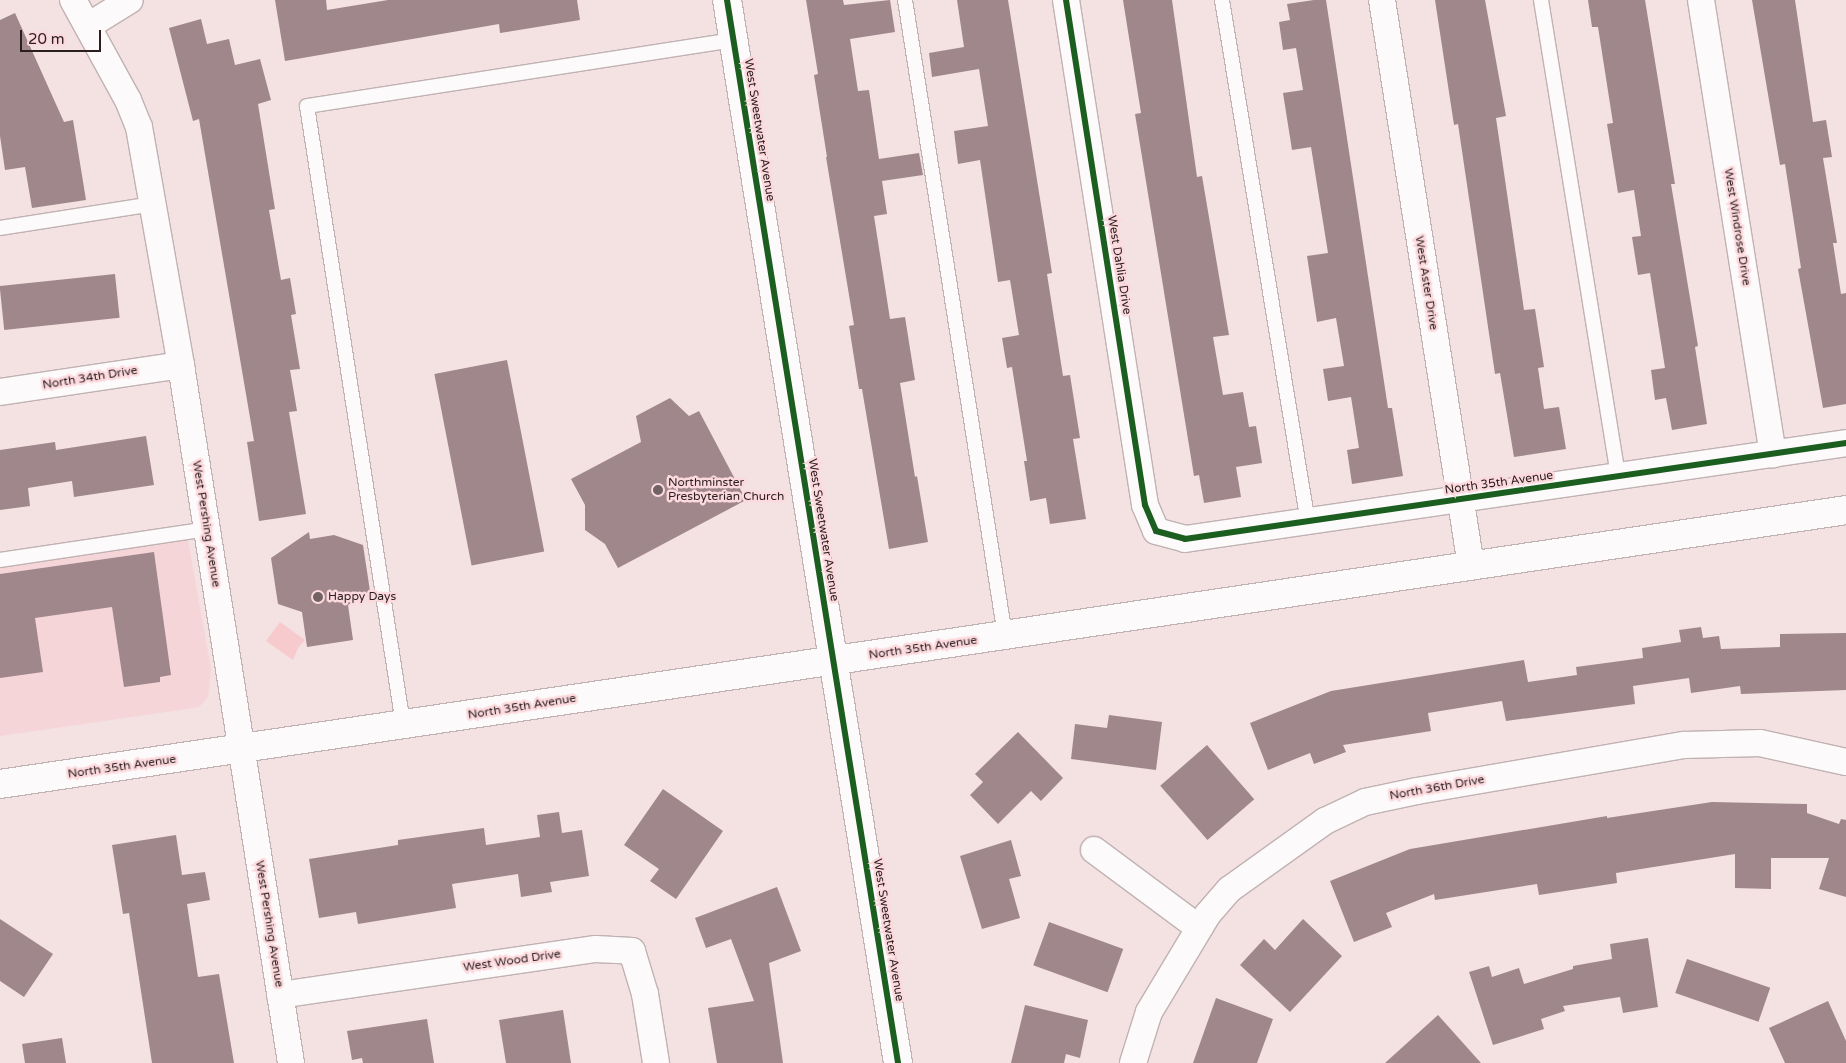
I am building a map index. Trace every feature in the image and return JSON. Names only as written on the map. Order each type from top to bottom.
[{"type":"main road","name":"West Sweetwater Avenue","points":[[728,0],[898,1063]]},
{"type":"main road","name":"North 35th Avenue","points":[[0,784],[241,750],[404,724],[1846,510]]},
{"type":"street","name":"West Pershing Avenue","points":[[73,0],[128,100],[139,127],[181,365],[291,1063]]},
{"type":"street","points":[[88,26],[130,0]]},
{"type":"street","name":"West Dahlia Drive","points":[[1066,0],[1145,505],[1156,531]]},
{"type":"street","name":"West Aster Drive","points":[[1382,0],[1471,566]]},
{"type":"street","name":"West Windrose Drive","points":[[1700,0],[1774,454]]},
{"type":"street","name":"North 34th Drive","points":[[0,392],[181,365]]},
{"type":"street","name":"North 35th Avenue","points":[[1156,531],[1185,540],[1846,443]]},
{"type":"street","name":"North 36th Drive","points":[[1199,928],[1208,914],[1230,889],[1325,821],[1365,802],[1417,791],[1684,745],[1760,743],[1846,762]]},
{"type":"street","points":[[1094,850],[1199,928],[1149,1012],[1134,1063]]},
{"type":"street","name":"West Wood Drive","points":[[280,995],[596,949],[632,951],[645,994],[656,1063]]},
{"type":"lane","points":[[905,0],[1005,636]]},
{"type":"lane","points":[[1222,0],[1308,522]]},
{"type":"lane","points":[[1541,0],[1618,477]]},
{"type":"lane","points":[[404,724],[307,106],[734,40]]},
{"type":"lane","points":[[0,228],[154,204]]},
{"type":"lane","points":[[0,560],[207,528]]},
{"type":"shaded area","points":[[185,524],[211,669],[208,697],[199,707],[0,736],[0,552]]},
{"type":"shaded area","points":[[280,622],[305,640],[298,648],[293,660],[266,641]]},
{"type":"building","points":[[275,0],[326,0],[327,10],[388,0],[577,0],[580,20],[500,33],[499,24],[285,61]]},
{"type":"building","points":[[806,0],[843,0],[844,5],[890,0],[895,32],[850,39],[858,91],[869,90],[879,159],[919,153],[923,175],[882,181],[887,214],[874,216],[890,319],[905,317],[915,380],[900,383],[915,477],[917,476],[928,542],[889,549],[862,389],[859,389],[849,326],[854,325],[826,157],[814,75],[818,74]]},
{"type":"building","points":[[957,0],[1008,0],[1052,273],[1047,274],[1063,376],[1070,375],[1080,438],[1073,439],[1086,519],[1050,524],[1046,498],[1030,501],[1024,461],[1027,461],[1012,367],[1007,368],[1002,338],[1019,335],[1010,280],[998,282],[980,160],[958,164],[954,131],[988,126],[979,69],[932,77],[929,53],[964,47]]},
{"type":"building","points":[[1123,0],[1172,0],[1197,177],[1202,176],[1229,335],[1213,337],[1223,395],[1243,392],[1249,427],[1256,426],[1262,463],[1236,467],[1241,497],[1204,503],[1199,475],[1194,476],[1135,114],[1141,113]]},
{"type":"building","points":[[1326,0],[1388,408],[1392,408],[1403,476],[1352,484],[1347,450],[1359,448],[1351,397],[1328,401],[1323,369],[1344,366],[1336,318],[1317,322],[1307,256],[1328,253],[1311,147],[1292,150],[1283,93],[1303,90],[1296,48],[1283,50],[1279,22],[1290,20],[1287,4]]},
{"type":"building","points":[[1435,0],[1485,0],[1506,116],[1496,118],[1524,310],[1535,309],[1544,367],[1538,368],[1544,409],[1559,407],[1566,449],[1514,457],[1500,373],[1495,374],[1458,124],[1454,125]]},
{"type":"building","points":[[1588,0],[1645,0],[1675,184],[1671,184],[1698,346],[1695,347],[1707,424],[1672,430],[1666,398],[1655,400],[1651,370],[1665,368],[1650,273],[1638,275],[1632,237],[1641,236],[1634,190],[1618,193],[1607,124],[1613,123],[1598,27],[1592,27]]},
{"type":"building","points":[[1752,0],[1795,0],[1813,122],[1826,120],[1832,157],[1823,158],[1837,243],[1833,243],[1841,294],[1846,293],[1846,404],[1823,408],[1798,269],[1801,268],[1785,164],[1780,165]]},
{"type":"building","points":[[15,13],[64,122],[73,120],[86,200],[32,208],[25,167],[5,170],[0,136],[0,20]]},
{"type":"building","points":[[201,19],[207,44],[229,39],[235,65],[260,59],[271,100],[258,104],[275,209],[269,210],[281,280],[290,278],[296,314],[291,315],[300,369],[290,370],[297,411],[289,412],[306,514],[259,521],[247,442],[254,441],[199,119],[193,121],[169,28]]},
{"type":"building","points":[[115,274],[120,318],[4,330],[0,286]]},
{"type":"building","points":[[507,360],[544,551],[472,566],[434,374]]},
{"type":"building","name":"Northminster Presbyterian Church","points":[[670,398],[689,416],[699,411],[746,500],[618,568],[605,544],[585,530],[585,505],[571,479],[641,442],[636,416]]},
{"type":"building","points":[[146,436],[154,485],[74,497],[72,481],[28,488],[30,506],[0,510],[0,450],[55,442],[56,450]]},
{"type":"building","name":"Happy Days","points":[[309,532],[310,539],[334,535],[363,545],[370,591],[348,605],[353,640],[307,647],[302,612],[278,604],[271,558]]},
{"type":"building","points":[[154,552],[171,675],[160,677],[160,682],[124,687],[112,607],[35,618],[43,672],[0,678],[0,574]]},
{"type":"building","points":[[1701,627],[1703,638],[1719,636],[1721,649],[1780,647],[1780,634],[1846,633],[1846,690],[1741,694],[1740,686],[1691,693],[1689,678],[1633,686],[1635,704],[1506,721],[1502,701],[1428,713],[1431,731],[1343,745],[1346,752],[1314,764],[1310,753],[1268,770],[1250,723],[1331,691],[1524,660],[1528,682],[1577,675],[1576,667],[1643,658],[1642,648],[1681,642],[1679,630]]},
{"type":"building","points":[[1109,715],[1162,722],[1156,770],[1071,759],[1075,724],[1107,728]]},
{"type":"building","points":[[1018,732],[1063,778],[1041,801],[1031,791],[998,824],[970,795],[983,782],[975,774]]},
{"type":"building","points":[[1207,745],[1254,799],[1207,840],[1160,786]]},
{"type":"building","points":[[663,789],[723,831],[676,899],[650,881],[659,869],[624,845]]},
{"type":"building","points":[[1712,802],[1807,804],[1807,813],[1839,824],[1841,819],[1846,820],[1846,897],[1819,889],[1829,858],[1771,858],[1771,889],[1735,888],[1735,854],[1616,873],[1617,883],[1539,895],[1537,884],[1435,900],[1434,894],[1386,913],[1392,927],[1354,942],[1330,881],[1410,849],[1607,816],[1607,818]]},
{"type":"building","points":[[559,812],[562,833],[582,830],[589,876],[550,882],[552,892],[521,897],[518,874],[452,884],[456,908],[358,924],[356,912],[319,918],[309,859],[398,845],[398,840],[484,828],[486,845],[540,837],[537,815]]},
{"type":"building","points":[[176,835],[182,875],[205,872],[210,900],[187,904],[198,977],[219,974],[234,1063],[152,1063],[129,913],[123,914],[112,845]]},
{"type":"building","points":[[1011,840],[1021,876],[1009,879],[1020,918],[982,929],[960,856]]},
{"type":"building","points":[[777,887],[801,951],[769,963],[783,1063],[717,1063],[708,1008],[754,1001],[731,939],[706,948],[695,918]]},
{"type":"building","points":[[0,919],[53,954],[24,997],[0,981]]},
{"type":"building","points":[[1303,919],[1342,956],[1290,1012],[1240,965],[1264,939],[1275,950]]},
{"type":"building","points":[[1049,922],[1123,949],[1108,992],[1033,965]]},
{"type":"building","points":[[1648,938],[1658,1007],[1623,1013],[1620,997],[1563,1006],[1565,1011],[1541,1019],[1544,1029],[1493,1045],[1469,972],[1489,966],[1492,977],[1519,968],[1524,984],[1573,969],[1573,966],[1612,959],[1610,944]]},
{"type":"building","points":[[1687,959],[1770,988],[1758,1022],[1675,993]]},
{"type":"building","points":[[1216,998],[1273,1019],[1257,1063],[1193,1063]]},
{"type":"building","points":[[1828,1001],[1846,1041],[1846,1063],[1785,1063],[1769,1028]]},
{"type":"building","points":[[1025,1005],[1088,1020],[1080,1058],[1066,1054],[1064,1063],[1011,1063]]},
{"type":"building","points":[[563,1010],[571,1063],[506,1063],[499,1020]]},
{"type":"building","points":[[1438,1015],[1481,1063],[1385,1063]]},
{"type":"building","points":[[427,1019],[434,1063],[363,1063],[362,1058],[352,1060],[347,1031]]},
{"type":"building","points":[[62,1038],[66,1063],[25,1063],[22,1044]]},
{"type":"cycle path","points":[[727,0],[898,1063]]},
{"type":"cycle path","points":[[1066,0],[1145,505],[1156,531],[1185,539],[1846,443]]},
{"type":"place","name":"Northminster Presbyterian Church","points":[[658,490]]},
{"type":"place","name":"Happy Days","points":[[318,597]]}]
